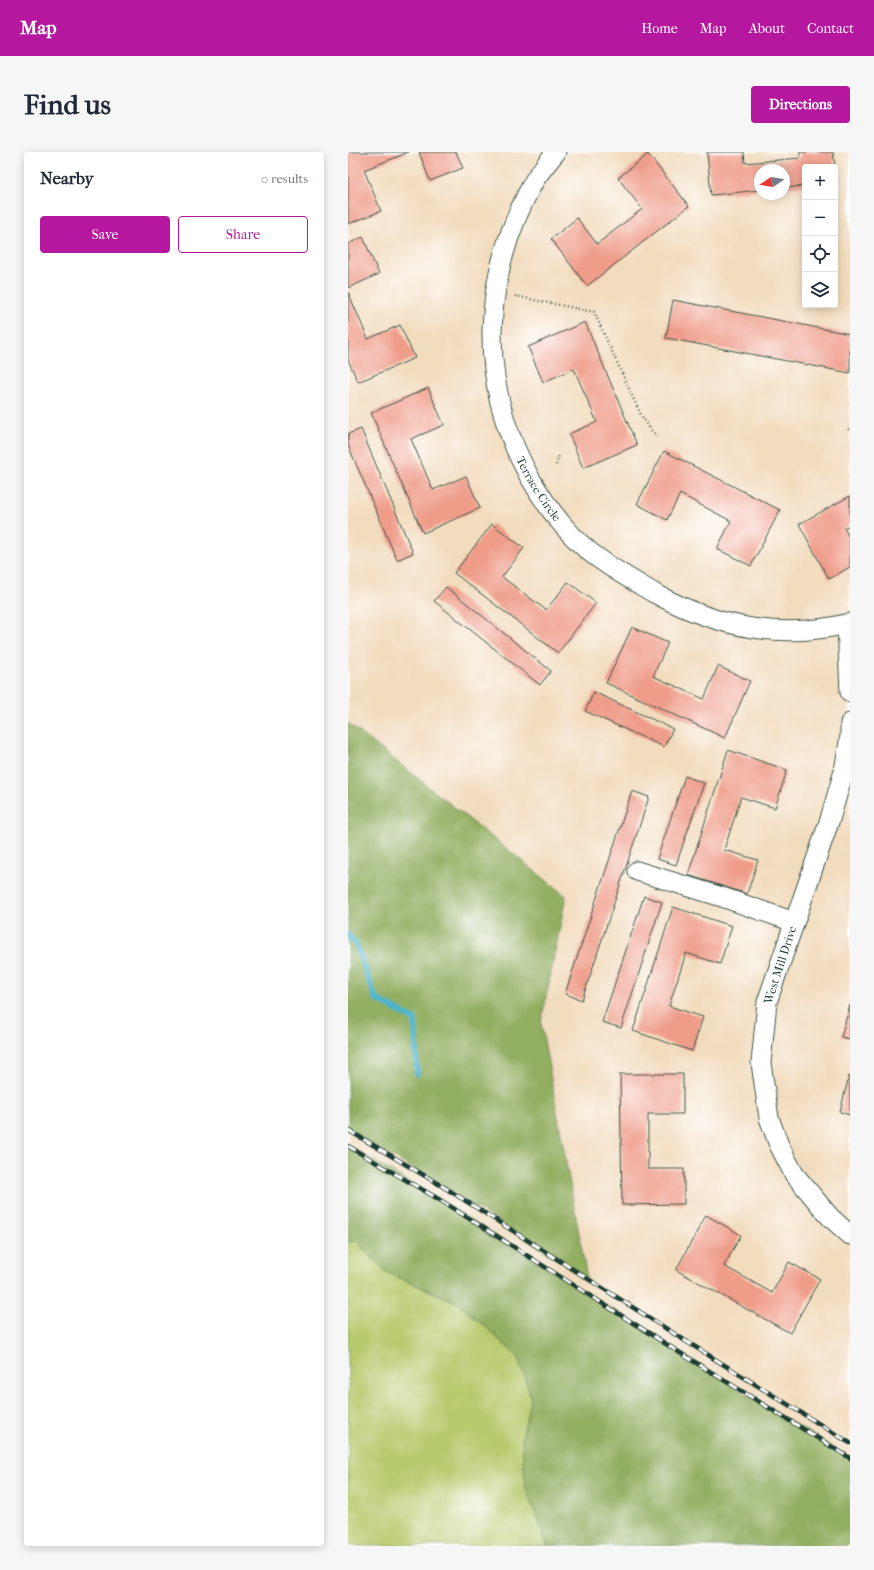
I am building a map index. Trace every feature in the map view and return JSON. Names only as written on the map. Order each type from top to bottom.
[{"type":"street","name":"Terrace Circle","points":[[556,152],[535,180],[511,229],[496,282],[492,332],[493,365],[501,406],[517,454],[541,498],[564,526],[589,551],[613,569],[670,601],[706,617],[747,628],[777,631],[816,630],[848,623]]},
{"type":"street","points":[[848,623],[850,692]]},
{"type":"street","name":"West Mill Drive","points":[[850,723],[850,736],[844,771],[830,819],[767,1002],[761,1063],[769,1118],[779,1145],[794,1174],[830,1217],[850,1235]]},
{"type":"street","points":[[637,871],[722,897],[794,922]]},
{"type":"path","points":[[514,296],[594,312],[641,415],[651,430],[658,437]]},
{"type":"path","points":[[556,465],[559,456]]},
{"type":"green space","points":[[348,723],[566,896],[541,1023],[587,1278],[447,1189],[348,1130]]},
{"type":"green space","points":[[348,1146],[440,1200],[677,1351],[850,1458],[850,1546],[548,1546],[525,1486],[522,1439],[531,1397],[518,1357],[458,1303],[386,1272],[356,1241],[348,1242]]},
{"type":"green space","points":[[356,1241],[386,1272],[458,1303],[518,1357],[531,1397],[522,1439],[544,1535],[548,1546],[348,1546],[348,1242]]},
{"type":"building","points":[[348,152],[409,152],[364,170],[381,211],[348,224]]},
{"type":"building","points":[[419,152],[456,152],[463,168],[430,181]]},
{"type":"building","points":[[707,152],[744,152],[745,163],[800,158],[800,152],[833,152],[835,164],[802,164],[802,186],[790,187],[790,164],[754,164],[754,191],[711,195]]},
{"type":"building","points":[[648,154],[689,206],[587,286],[551,239],[577,218],[597,244],[642,209],[618,178]]},
{"type":"building","points":[[363,237],[379,274],[348,288],[348,244]]},
{"type":"building","points":[[348,292],[368,339],[400,325],[415,358],[358,382],[348,360]]},
{"type":"building","points":[[673,300],[850,334],[850,373],[666,338]]},
{"type":"building","points":[[585,322],[637,445],[583,468],[569,434],[597,422],[574,369],[543,382],[528,347]]},
{"type":"building","points":[[428,388],[444,425],[411,439],[433,490],[466,476],[480,508],[423,533],[371,413]]},
{"type":"building","points":[[361,429],[413,553],[397,560],[348,445],[348,434]]},
{"type":"building","points":[[664,451],[780,510],[751,566],[717,549],[731,521],[680,494],[667,520],[637,504]]},
{"type":"building","points":[[850,496],[850,525],[844,528],[850,539],[850,567],[829,579],[799,524]]},
{"type":"building","points":[[492,524],[524,548],[502,577],[546,610],[568,582],[596,603],[558,653],[454,573]]},
{"type":"building","points":[[446,587],[551,671],[540,685],[434,601]]},
{"type":"building","points":[[632,627],[668,643],[653,676],[704,699],[718,666],[750,681],[725,738],[606,683]]},
{"type":"building","points":[[594,692],[673,729],[664,747],[585,711]]},
{"type":"building","points":[[728,750],[787,770],[775,808],[741,797],[724,850],[758,860],[747,894],[688,875]]},
{"type":"building","points":[[685,776],[704,783],[676,865],[657,859]]},
{"type":"building","points":[[632,791],[649,797],[582,1000],[565,994]]},
{"type":"building","points":[[644,896],[662,902],[621,1028],[602,1022]]},
{"type":"building","points":[[673,907],[732,926],[720,964],[686,953],[669,1006],[703,1017],[692,1051],[633,1031]]},
{"type":"building","points":[[850,1005],[850,1039],[841,1037]]},
{"type":"building","points":[[620,1074],[683,1074],[683,1114],[648,1114],[648,1169],[684,1169],[684,1204],[622,1205]]},
{"type":"building","points":[[850,1076],[850,1115],[840,1112]]},
{"type":"building","points":[[706,1215],[741,1235],[724,1266],[772,1293],[789,1262],[820,1279],[790,1333],[676,1270]]},
{"type":"waterway","points":[[348,935],[356,945],[376,999],[415,1020],[417,1074]]},
{"type":"railway","points":[[348,1130],[447,1189],[684,1340],[850,1443]]},
{"type":"railway","points":[[348,1146],[440,1200],[677,1351],[850,1458]]}]
